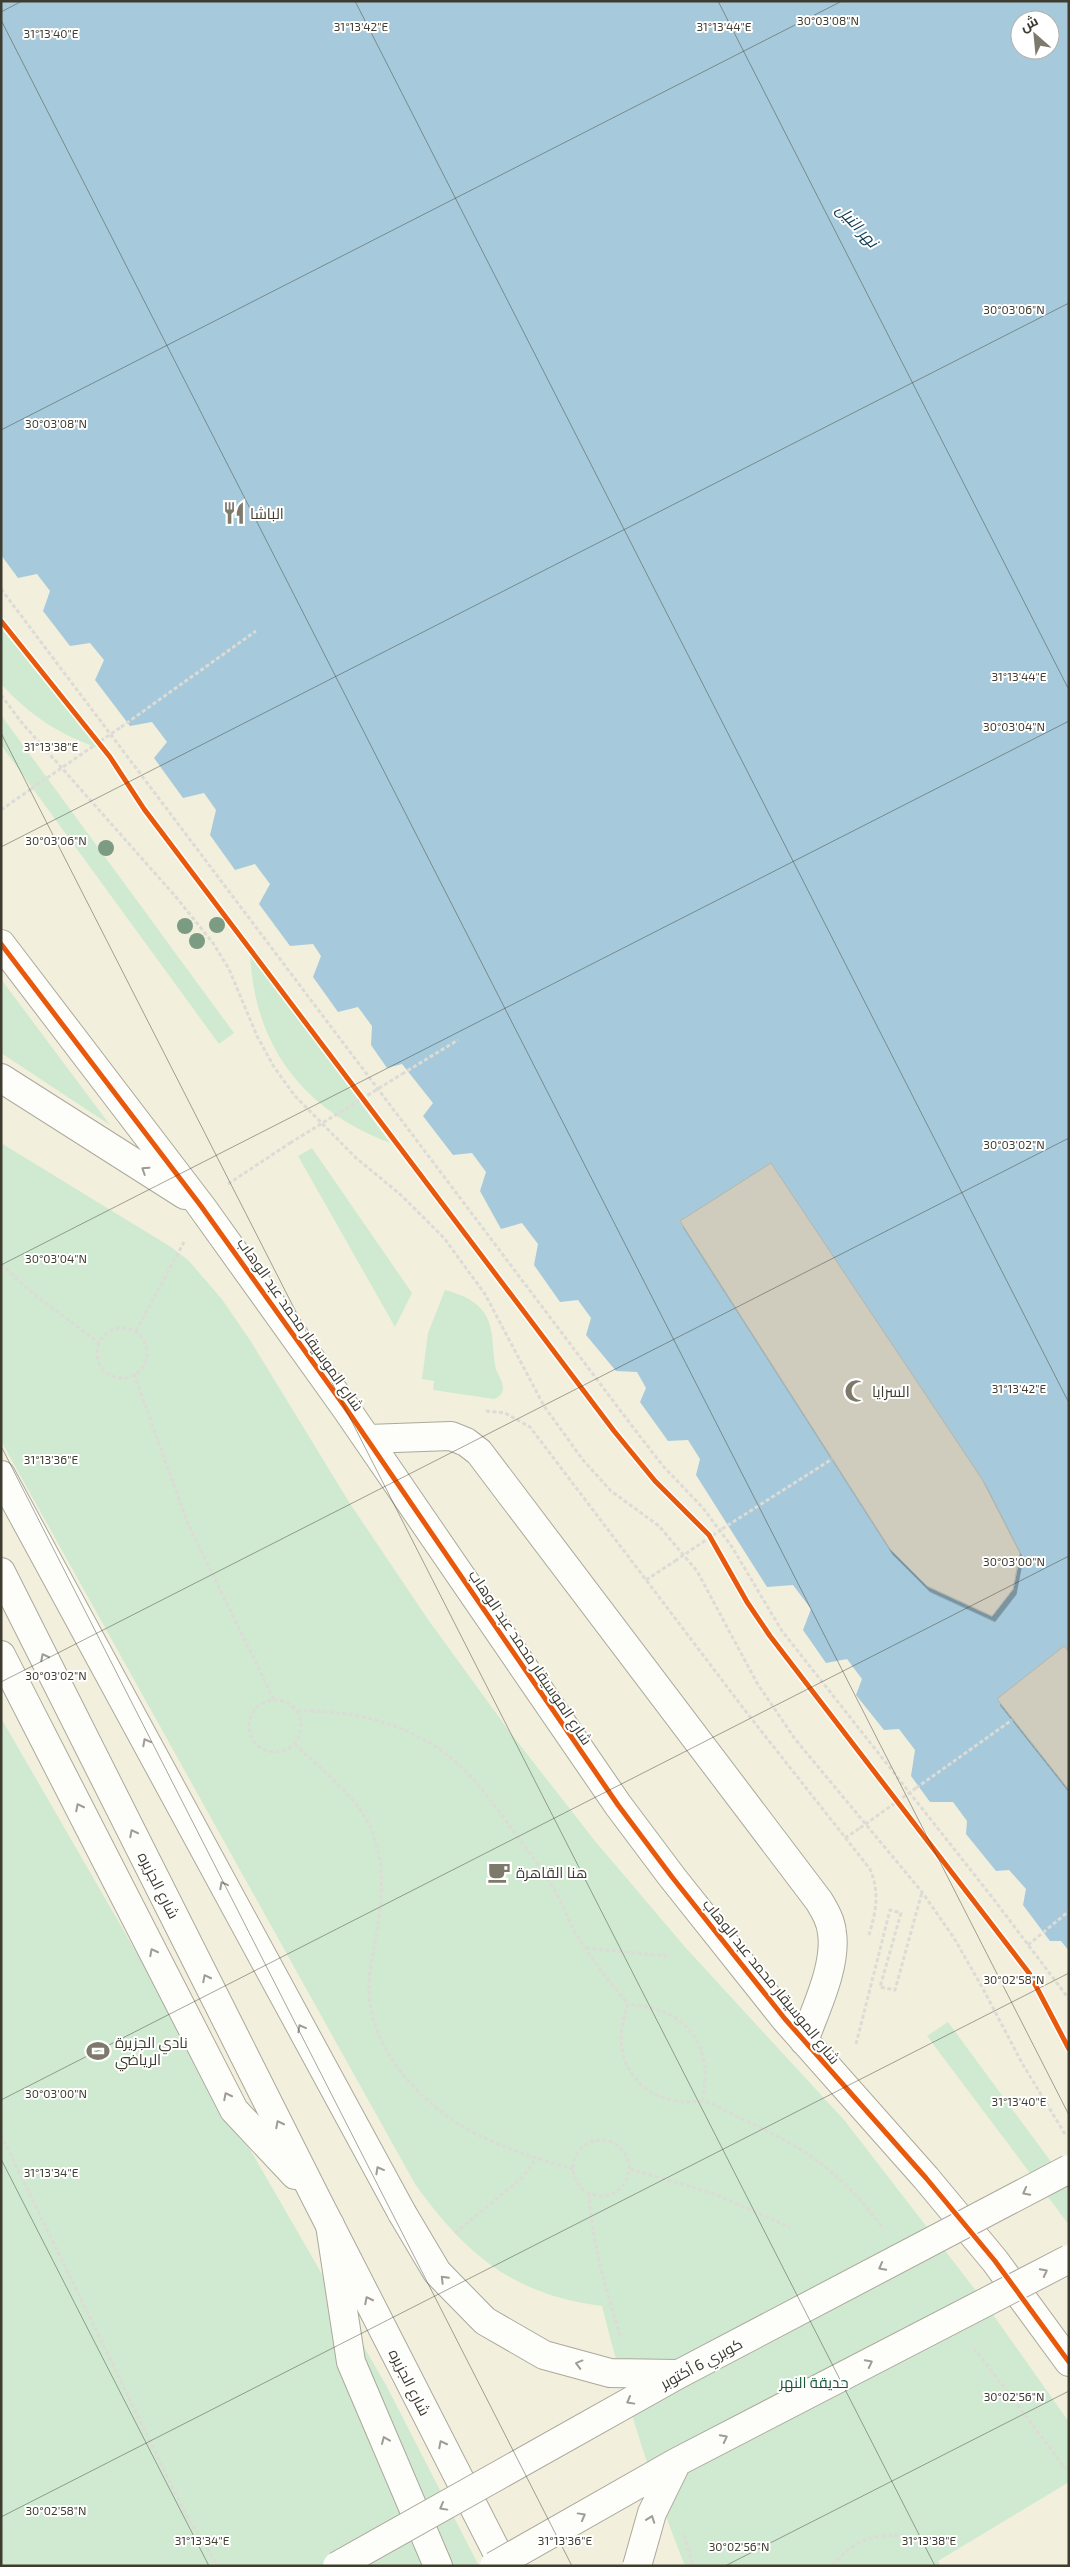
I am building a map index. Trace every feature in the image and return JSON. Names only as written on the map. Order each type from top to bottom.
[{"type":"main road","name":"شارع الموسيقار محمد عبد الوهاب","points":[[1,944],[201,1206],[368,1440],[618,1805],[722,1942],[804,2041],[926,2178],[995,2261],[1069,2362]]},
{"type":"main road","points":[[1,1078],[201,1206]]},
{"type":"main road","points":[[368,1440],[451,1436],[466,1442],[478,1452],[819,1901],[832,1932],[833,1949],[830,1966],[804,2041]]},
{"type":"main road","points":[[1,1475],[402,2213],[437,2272],[485,2320],[544,2355],[610,2373],[679,2374]]},
{"type":"main road","name":"شارع الجزيره","points":[[1,1572],[316,2198],[504,2566]]},
{"type":"main road","name":"شارع الجزيره","points":[[1,1655],[234,2110],[316,2198]]},
{"type":"main road","name":"كوبري 6 أكتوبر","points":[[337,2566],[679,2374],[1069,2169]]},
{"type":"main road","points":[[330,2225],[351,2362],[438,2566]]},
{"type":"main road","points":[[494,2566],[677,2462],[1069,2259]]},
{"type":"main road","points":[[637,2566],[652,2513],[677,2462]]},
{"type":"path","points":[[1,588],[560,1332],[663,1466],[703,1508],[732,1547],[782,1631],[1069,1999]]},
{"type":"path","points":[[1,810],[256,631]]},
{"type":"path","points":[[1,695],[22,723],[105,815],[213,943],[229,969],[257,1036],[274,1067],[295,1096],[355,1158],[401,1195],[444,1238],[485,1294],[544,1406],[573,1445],[612,1491],[659,1526],[698,1571],[758,1683],[795,1739],[922,1892],[954,1938],[1022,2063],[1069,2140]]},
{"type":"path","points":[[93,736],[104,750]]},
{"type":"path","points":[[136,1331],[179,1253],[201,1206],[228,1183],[458,1040]]},
{"type":"path","points":[[359,1092],[365,1100]]},
{"type":"path","points":[[1,1264],[30,1291],[99,1343]]},
{"type":"path","points":[[126,1328],[136,1331],[144,1339],[147,1348],[147,1359],[142,1368],[134,1374],[117,1377],[109,1374],[99,1360],[99,1343],[106,1334],[115,1329],[126,1328]]},
{"type":"path","points":[[134,1374],[188,1524],[274,1700]]},
{"type":"path","points":[[646,1580],[832,1458]]},
{"type":"path","points":[[703,1528],[714,1542]]},
{"type":"path","points":[[283,1701],[297,1711],[301,1722],[300,1734],[295,1744],[285,1751],[273,1753],[262,1750],[251,1737],[248,1720],[254,1709],[263,1702],[283,1701]]},
{"type":"path","points":[[297,1711],[323,1711],[382,1721],[426,1741],[458,1764],[497,1810],[539,1866],[586,1948],[628,2004]]},
{"type":"path","points":[[845,1838],[1012,1720]]},
{"type":"path","points":[[295,1744],[357,1806],[371,1829],[380,1855],[383,1882],[370,1975],[370,1999],[375,2022],[393,2061],[429,2101],[478,2135],[511,2149],[573,2169]]},
{"type":"path","points":[[895,1797],[901,1805]]},
{"type":"path","points":[[845,2088],[890,1910],[901,1913],[880,1987],[894,1990],[922,1892]]},
{"type":"path","points":[[1028,1945],[1069,1911]]},
{"type":"path","points":[[586,1948],[667,1956]]},
{"type":"path","points":[[628,2004],[647,2005],[664,2010],[692,2032],[701,2048],[706,2065],[706,2083],[702,2101],[679,2102],[658,2096],[634,2076],[626,2064],[620,2034],[628,2004]]},
{"type":"path","points":[[1,2135],[186,2515],[218,2566]]},
{"type":"path","points":[[602,2139],[613,2142],[622,2148],[628,2158],[630,2169],[627,2180],[620,2189],[610,2195],[599,2196],[581,2188],[573,2169],[574,2158],[581,2148],[590,2141],[602,2139]]},
{"type":"path","points":[[630,2169],[712,2193],[790,2227]]},
{"type":"path","points":[[833,2566],[852,2547],[873,2538],[904,2535],[920,2537],[941,2547]]},
{"type":"green space","points":[[1,628],[101,749],[59,731],[46,723],[12,696],[1,684]]},
{"type":"green space","points":[[1,715],[234,1033],[219,1044],[1,745]]},
{"type":"green space","points":[[250,953],[390,1143],[359,1129],[332,1112],[309,1093],[289,1070],[273,1045],[261,1017],[254,987]]},
{"type":"green space","points":[[1,979],[110,1125],[1,1053]]},
{"type":"green space","name":"حديقة النهر","points":[[1,1143],[171,1247],[188,1260],[221,1298],[250,1340],[349,1502],[427,1618],[509,1731],[595,1841],[685,1947],[845,2121],[977,2292],[1069,2422],[1069,2482],[938,2561],[941,2566],[685,2566],[639,2438],[602,2306],[571,2301],[543,2292],[495,2268],[473,2251],[453,2231],[415,2184],[1,1441]]},
{"type":"green space","points":[[312,1148],[412,1293],[395,1327],[298,1156]]},
{"type":"green space","points":[[445,1290],[470,1299],[482,1310],[486,1317],[491,1331],[496,1369],[503,1385],[501,1394],[494,1399],[433,1390],[434,1381],[422,1379],[428,1333]]},
{"type":"green space","name":"نادي الجزيرة الرياضي","points":[[1,1718],[386,2385],[479,2566],[1,2566]]},
{"type":"green space","points":[[948,2022],[1069,2186],[1069,2225],[927,2036]]},
{"type":"water","name":"نهر النيل","points":[[1,1],[1069,1],[1069,1951],[1061,1941],[1050,1941],[1023,1905],[1026,1889],[1009,1870],[996,1871],[966,1834],[967,1821],[953,1802],[930,1802],[911,1776],[915,1750],[899,1729],[884,1730],[856,1695],[862,1679],[847,1659],[826,1663],[803,1630],[811,1609],[793,1585],[767,1587],[696,1475],[700,1459],[688,1440],[668,1441],[640,1402],[646,1388],[637,1372],[616,1371],[586,1335],[591,1318],[578,1300],[560,1302],[534,1265],[538,1244],[522,1223],[501,1229],[480,1191],[486,1172],[472,1153],[453,1155],[423,1116],[433,1103],[402,1064],[387,1068],[371,1045],[372,1026],[358,1007],[338,1012],[313,977],[321,956],[313,944],[290,946],[259,904],[270,884],[255,864],[235,870],[210,835],[216,810],[204,793],[183,798],[154,758],[167,742],[152,722],[130,726],[95,680],[104,660],[90,643],[70,646],[43,611],[50,591],[37,574],[18,578],[1,555]]},
{"type":"building","name":"السرايا","points":[[771,1163],[982,1479],[1020,1553],[1013,1589],[992,1616],[927,1586],[890,1549],[680,1221]]},
{"type":"building","points":[[1064,1646],[1069,1652],[1069,1790],[997,1699]]},
{"type":"cycle path","points":[[1,621],[110,757],[144,809],[614,1431],[655,1481],[709,1535],[747,1602],[770,1636],[1029,1973],[1069,2049]]},
{"type":"cycle path","points":[[1,944],[201,1206],[345,1407],[618,1805],[672,1877],[785,2019],[926,2178],[995,2261],[1069,2362]]},
{"type":"place","name":"الباشا","points":[[234,513]]},
{"type":"place","name":"السرايا","points":[[856,1391]]},
{"type":"place","name":"هنا القاهرة","points":[[499,1872]]},
{"type":"place","name":"نادي الجزيرة الرياضي","points":[[98,2051]]}]
